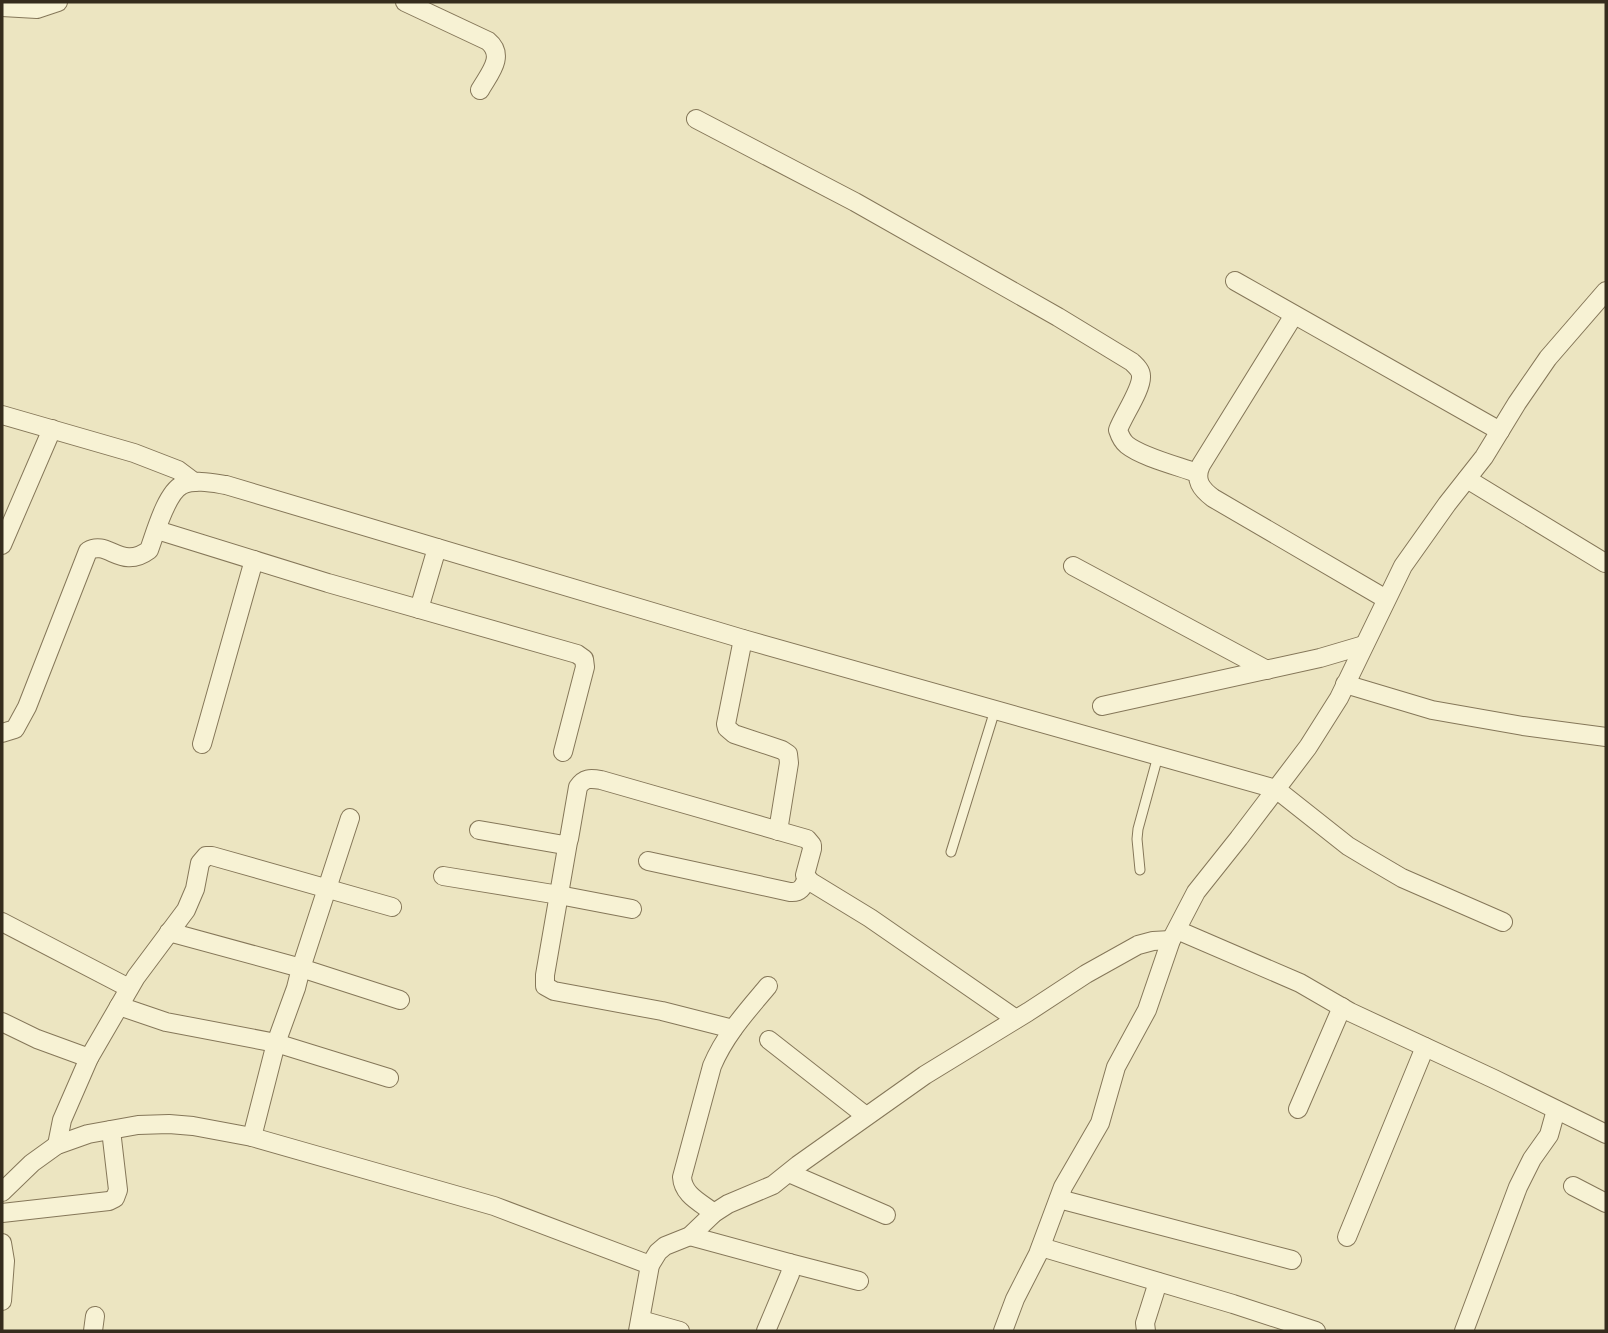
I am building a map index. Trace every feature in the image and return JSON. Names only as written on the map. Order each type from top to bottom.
[{"type":"street","points":[[3,12],[37,9],[58,2]]},
{"type":"street","points":[[405,2],[494,46],[497,55],[495,65],[480,90]]},
{"type":"street","points":[[696,119],[855,202],[1132,362],[1141,375],[1140,385],[1118,430],[1121,438],[1128,446],[1145,454],[1197,473]]},
{"type":"street","points":[[1234,281],[1500,431]]},
{"type":"street","points":[[1003,1331],[1015,1299],[1041,1247],[1063,1188],[1100,1123],[1116,1067],[1147,1010],[1174,935],[1196,892],[1308,747],[1339,698],[1403,566],[1484,457],[1548,358],[1606,292]]},
{"type":"street","points":[[1294,315],[1197,473],[1197,479],[1203,491],[1213,498],[1386,599]]},
{"type":"street","points":[[2,415],[134,453],[178,470],[194,482]]},
{"type":"street","points":[[2,545],[52,429]]},
{"type":"street","points":[[1467,479],[1605,563]]},
{"type":"street","points":[[2,733],[15,729],[27,707],[88,551],[100,548],[122,556],[141,556],[149,550],[172,494],[180,486],[194,482],[226,485],[743,639],[1276,789],[1348,846],[1402,878],[1503,922]]},
{"type":"street","points":[[157,530],[577,654],[584,659],[585,667],[563,752]]},
{"type":"street","points":[[419,608],[437,548]]},
{"type":"street","points":[[202,744],[254,560]]},
{"type":"street","points":[[1073,565],[1266,670]]},
{"type":"street","points":[[743,639],[726,724],[734,734],[788,754],[789,763],[778,831]]},
{"type":"street","points":[[1102,706],[1320,658],[1354,665],[1433,710],[1606,737]]},
{"type":"street","points":[[733,1029],[675,1014],[554,992],[545,986],[568,842],[578,787],[582,782],[589,778],[601,780],[807,839],[812,845],[805,871],[807,879],[870,918],[1016,1019]]},
{"type":"street","points":[[252,1137],[276,1043],[350,818]]},
{"type":"street","points":[[479,830],[561,845],[568,842]]},
{"type":"street","points":[[57,1145],[65,1112],[89,1058],[129,988],[186,910],[192,899],[200,863],[206,856],[392,907]]},
{"type":"street","points":[[648,861],[790,892],[800,890],[807,879]]},
{"type":"street","points":[[443,876],[632,909]]},
{"type":"street","points":[[2,922],[129,988]]},
{"type":"street","points":[[169,932],[301,968],[400,1000]]},
{"type":"street","points":[[680,1331],[640,1326],[650,1265],[658,1252],[690,1236],[714,1213],[728,1204],[773,1185],[947,1060],[1064,988],[1138,945],[1174,935],[1300,983],[1342,1007],[1606,1134]]},
{"type":"street","points":[[714,1213],[686,1191],[682,1185],[682,1177],[718,1052],[768,986]]},
{"type":"street","points":[[119,1006],[166,1022],[276,1043],[389,1078]]},
{"type":"street","points":[[1298,1109],[1342,1007]]},
{"type":"street","points":[[2,1022],[37,1039],[89,1058]]},
{"type":"street","points":[[769,1040],[866,1116]]},
{"type":"street","points":[[1347,1237],[1425,1047]]},
{"type":"street","points":[[1464,1331],[1518,1187],[1532,1159],[1549,1135],[1556,1110]]},
{"type":"street","points":[[2,1192],[32,1163],[57,1145],[88,1135],[138,1125],[194,1126],[252,1137],[494,1206],[650,1265]]},
{"type":"street","points":[[2,1213],[109,1201],[115,1198],[118,1189],[111,1130]]},
{"type":"street","points":[[789,1173],[886,1215]]},
{"type":"street","points":[[1573,1186],[1606,1203]]},
{"type":"street","points":[[1059,1199],[1292,1260]]},
{"type":"street","points":[[690,1236],[859,1281]]},
{"type":"street","points":[[2,1243],[5,1261],[2,1301]]},
{"type":"street","points":[[1041,1247],[1316,1331]]},
{"type":"street","points":[[766,1331],[790,1274],[789,1263]]},
{"type":"street","points":[[1146,1331],[1145,1323],[1158,1282]]},
{"type":"lane","points":[[951,852],[995,710]]},
{"type":"lane","points":[[1140,870],[1137,839],[1158,756]]}]
